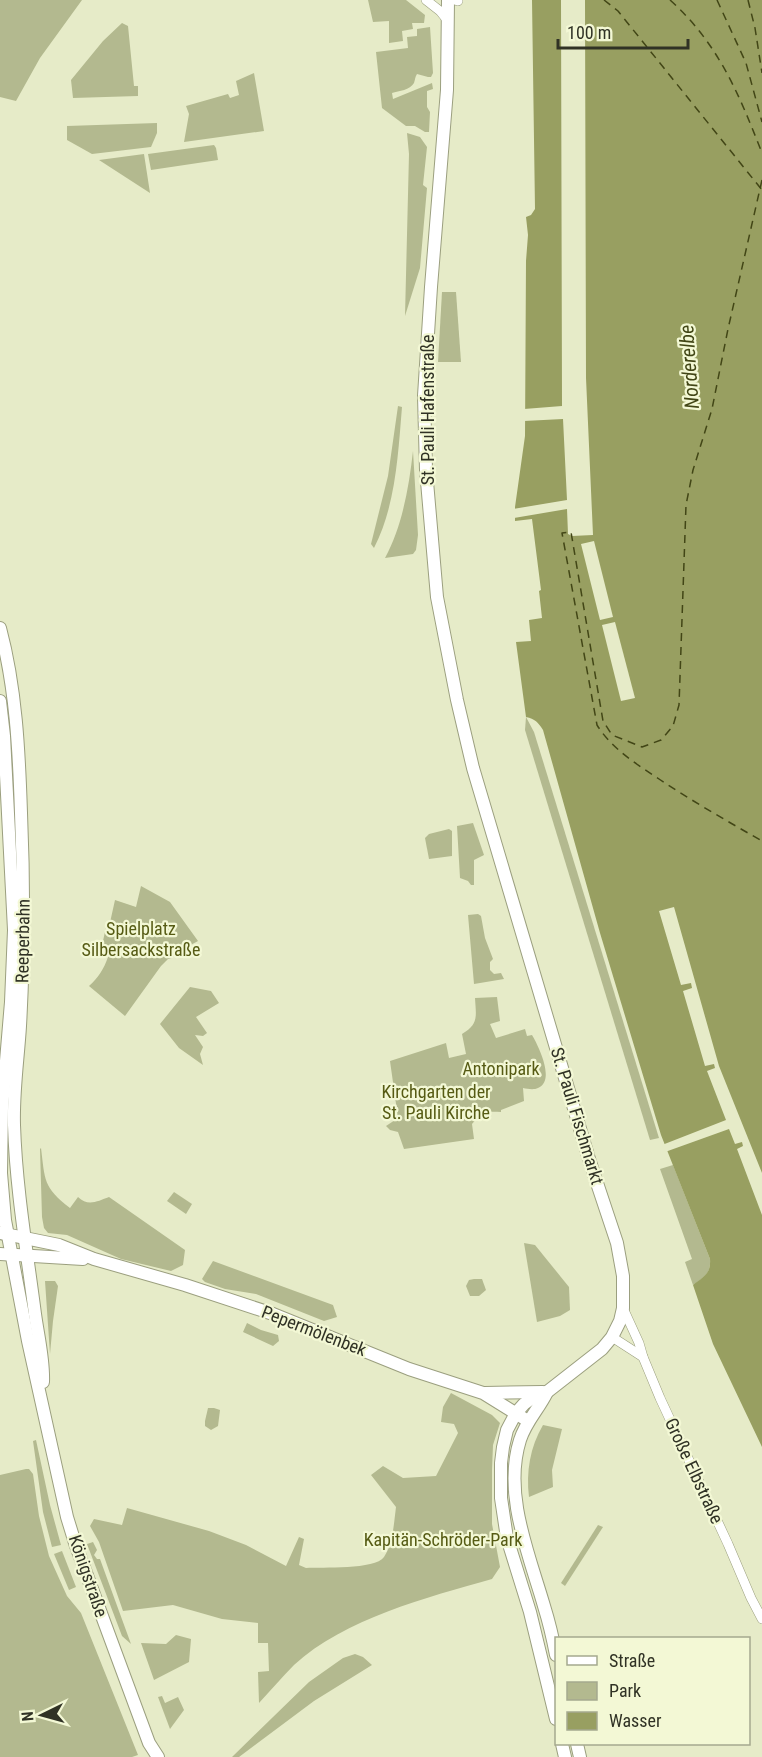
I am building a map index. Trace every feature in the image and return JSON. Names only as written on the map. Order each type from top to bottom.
[{"type":"main road","points":[[448,21],[455,0]]},
{"type":"main road","name":"St. Pauli Hafenstraße","points":[[448,21],[447,90],[425,386],[426,470],[432,548],[442,626],[463,727],[486,815]]},
{"type":"main road","name":"Reeperbahn","points":[[0,628],[8,662],[15,712],[24,876],[20,1027],[7,1172],[13,1235],[28,1255]]},
{"type":"main road","name":"Reeperbahn","points":[[0,701],[4,736],[14,930],[2,1136],[13,1235],[5,1254]]},
{"type":"main road","name":"St. Pauli Fischmarkt","points":[[486,815],[589,1159],[617,1243],[623,1276],[623,1308],[620,1321],[612,1337],[602,1349],[547,1392],[532,1398],[516,1413]]},
{"type":"main road","name":"Pepermölenbek","points":[[13,1235],[58,1245],[94,1259],[196,1288],[273,1314],[409,1369],[483,1393],[528,1421]]},
{"type":"main road","name":"Pepermölenbek","points":[[5,1254],[94,1259]]},
{"type":"main road","name":"Königstraße","points":[[5,1254],[43,1404],[58,1481],[75,1543],[149,1743],[159,1757]]},
{"type":"main road","name":"Königstraße","points":[[28,1255],[44,1377],[43,1404]]},
{"type":"main road","points":[[483,1393],[547,1392]]},
{"type":"main road","name":"St. Pauli Fischmarkt","points":[[547,1392],[541,1405],[528,1421],[517,1450],[516,1496],[528,1554],[545,1607],[555,1651]]},
{"type":"main road","points":[[516,1413],[507,1430],[501,1463],[503,1517],[512,1558],[530,1612],[555,1715]]},
{"type":"main road","name":"Königstraße","points":[[149,1743],[150,1757]]},
{"type":"street","points":[[426,0],[448,21]]},
{"type":"street","name":"Große Elbstraße","points":[[623,1308],[762,1619]]},
{"type":"street","points":[[612,1337],[643,1357]]},
{"type":"green space","points":[[0,0],[82,0],[40,58],[16,101],[0,97]]},
{"type":"green space","points":[[368,0],[406,0],[425,15],[424,23],[412,23],[413,29],[402,31],[403,41],[389,43],[389,21],[373,22]]},
{"type":"green space","points":[[122,23],[128,26],[134,86],[138,86],[138,96],[73,98],[71,80],[103,41]]},
{"type":"green space","points":[[430,27],[433,73],[431,77],[417,74],[410,87],[392,93],[393,99],[432,83],[433,89],[427,91],[427,107],[430,112],[429,132],[425,132],[415,126],[406,126],[382,108],[376,52],[408,48],[407,37],[417,36],[417,29]]},
{"type":"green space","points":[[254,73],[264,131],[184,142],[189,114],[186,106],[228,94],[230,98],[239,95],[236,81]]},
{"type":"green space","points":[[157,123],[157,133],[151,147],[92,154],[67,140],[67,126]]},
{"type":"green space","points":[[407,133],[420,137],[427,147],[423,185],[427,188],[420,268],[405,316],[409,154]]},
{"type":"green space","points":[[214,145],[218,160],[151,170],[148,154]]},
{"type":"green space","points":[[144,154],[150,193],[99,160]]},
{"type":"green space","points":[[442,292],[456,292],[461,362],[438,362]]},
{"type":"green space","points":[[398,406],[402,407],[395,479],[387,514],[374,548],[371,544],[388,476]]},
{"type":"green space","points":[[413,451],[418,535],[416,550],[413,554],[385,558],[404,506]]},
{"type":"green space","points":[[526,717],[534,732],[659,1138],[650,1140],[525,730]]},
{"type":"green space","points":[[473,823],[484,855],[474,860],[474,885],[471,885],[460,878],[457,826]]},
{"type":"green space","points":[[449,829],[452,831],[452,856],[429,859],[425,838],[429,834]]},
{"type":"green space","name":"Spielplatz Silbersackstraße","points":[[141,886],[170,902],[198,941],[176,953],[161,966],[125,1016],[89,986],[100,973],[108,957],[100,955],[115,900],[136,907]]},
{"type":"green space","points":[[468,915],[481,916],[485,938],[493,959],[490,962],[490,970],[494,974],[501,973],[504,979],[474,984]]},
{"type":"green space","points":[[190,987],[211,991],[219,1003],[196,1017],[207,1033],[203,1036],[195,1035],[203,1047],[200,1054],[203,1065],[179,1048],[160,1024]]},
{"type":"green space","points":[[497,997],[500,1021],[490,1024],[496,1038],[525,1029],[527,1036],[532,1035],[546,1071],[543,1084],[535,1089],[523,1088],[524,1101],[501,1110],[501,1112],[487,1112],[478,1117],[472,1124],[474,1139],[404,1149],[398,1132],[386,1126],[398,1118],[390,1061],[446,1043],[449,1058],[466,1054],[462,1034],[474,1023],[475,998]]},
{"type":"green space","points":[[41,1148],[47,1182],[61,1201],[70,1208],[78,1197],[89,1202],[109,1197],[185,1250],[183,1265],[171,1271],[121,1259],[67,1235],[48,1233],[44,1228],[42,1217]]},
{"type":"green space","points":[[673,1165],[710,1259],[708,1272],[693,1285],[685,1262],[692,1259],[660,1169]]},
{"type":"green space","points":[[174,1192],[192,1204],[186,1214],[167,1201]]},
{"type":"green space","points":[[524,1243],[535,1245],[569,1287],[570,1310],[560,1316],[537,1322]]},
{"type":"green space","points":[[213,1261],[333,1305],[337,1317],[324,1321],[256,1294],[225,1289],[205,1282],[202,1279]]},
{"type":"green space","points":[[482,1279],[486,1290],[479,1296],[470,1296],[466,1286],[469,1280]]},
{"type":"green space","points":[[45,1281],[55,1281],[58,1286],[50,1354]]},
{"type":"green space","points":[[247,1323],[278,1335],[279,1341],[273,1346],[243,1332]]},
{"type":"green space","name":"Kapitän-Schröder-Park","points":[[451,1393],[492,1415],[500,1423],[493,1445],[492,1524],[500,1567],[492,1579],[414,1602],[362,1622],[337,1635],[294,1665],[259,1703],[258,1672],[269,1671],[268,1643],[258,1643],[258,1623],[222,1619],[173,1605],[123,1611],[99,1542],[90,1526],[94,1519],[122,1525],[127,1508],[209,1531],[246,1545],[286,1566],[299,1537],[304,1539],[299,1565],[306,1568],[360,1566],[379,1561],[384,1557],[389,1546],[396,1507],[371,1475],[383,1466],[403,1478],[436,1476],[458,1433],[454,1424],[441,1422],[443,1407]]},
{"type":"green space","points":[[208,1408],[220,1410],[218,1426],[211,1430],[205,1426],[205,1421]]},
{"type":"green space","points":[[543,1425],[562,1429],[552,1470],[553,1487],[529,1497],[530,1460]]},
{"type":"green space","points":[[36,1440],[61,1545],[52,1547],[43,1512],[33,1441]]},
{"type":"green space","points":[[26,1469],[33,1474],[39,1516],[49,1556],[67,1596],[81,1613],[138,1755],[132,1757],[0,1757],[0,1475]]},
{"type":"green space","points":[[598,1525],[603,1527],[565,1586],[561,1583]]},
{"type":"green space","points":[[93,1542],[97,1550],[94,1555],[100,1559],[131,1644],[122,1636],[87,1544]]},
{"type":"green space","points":[[62,1551],[76,1587],[69,1590],[54,1554]]},
{"type":"green space","points":[[176,1635],[191,1639],[189,1662],[154,1680],[141,1643],[166,1644]]},
{"type":"green space","points":[[355,1654],[363,1657],[372,1665],[314,1701],[239,1757],[232,1757],[309,1682],[343,1658]]},
{"type":"green space","points":[[162,1696],[165,1703],[178,1697],[184,1710],[170,1729],[158,1697]]},
{"type":"water","name":"Norderelbe","points":[[532,0],[762,0],[762,1447],[713,1344],[693,1285],[708,1271],[710,1259],[661,1135],[600,933],[543,730],[536,721],[526,717],[516,642],[531,641],[529,620],[542,618],[539,591],[541,590],[532,519],[515,521],[525,436],[528,235],[526,217],[531,215],[535,209]]},
{"type":"pier","points":[[561,0],[585,0],[586,378],[593,535],[572,536],[568,534],[567,509],[514,518],[513,509],[567,500],[563,419],[524,421],[524,409],[562,406]]},
{"type":"pier","points":[[594,541],[613,617],[600,620],[581,544]]},
{"type":"pier","points":[[615,622],[635,698],[621,701],[602,625]]},
{"type":"pier","points":[[674,907],[719,1066],[762,1173],[762,1215],[737,1149],[743,1146],[742,1142],[735,1144],[729,1129],[665,1152],[662,1145],[726,1120],[707,1071],[715,1068],[714,1064],[705,1066],[683,991],[692,988],[691,983],[681,985],[659,911]]},
{"type":"ferry route","points":[[604,0],[618,11],[762,190]]},
{"type":"ferry route","points":[[670,0],[687,16],[725,70],[745,110],[762,153]]},
{"type":"ferry route","points":[[717,0],[746,63],[762,122]]},
{"type":"ferry route","points":[[748,0],[762,73]]},
{"type":"ferry route","points":[[762,180],[712,409],[693,470],[686,505],[679,705],[673,726],[661,740],[642,747],[612,735],[603,721],[571,532],[562,533],[597,725],[603,734],[633,761],[684,795],[762,841]]},
{"type":"park label","name":"Antonipark","points":[[501,1069]]},
{"type":"park label","name":"Kirchgarten der St. Pauli Kirche","points":[[436,1102]]}]
